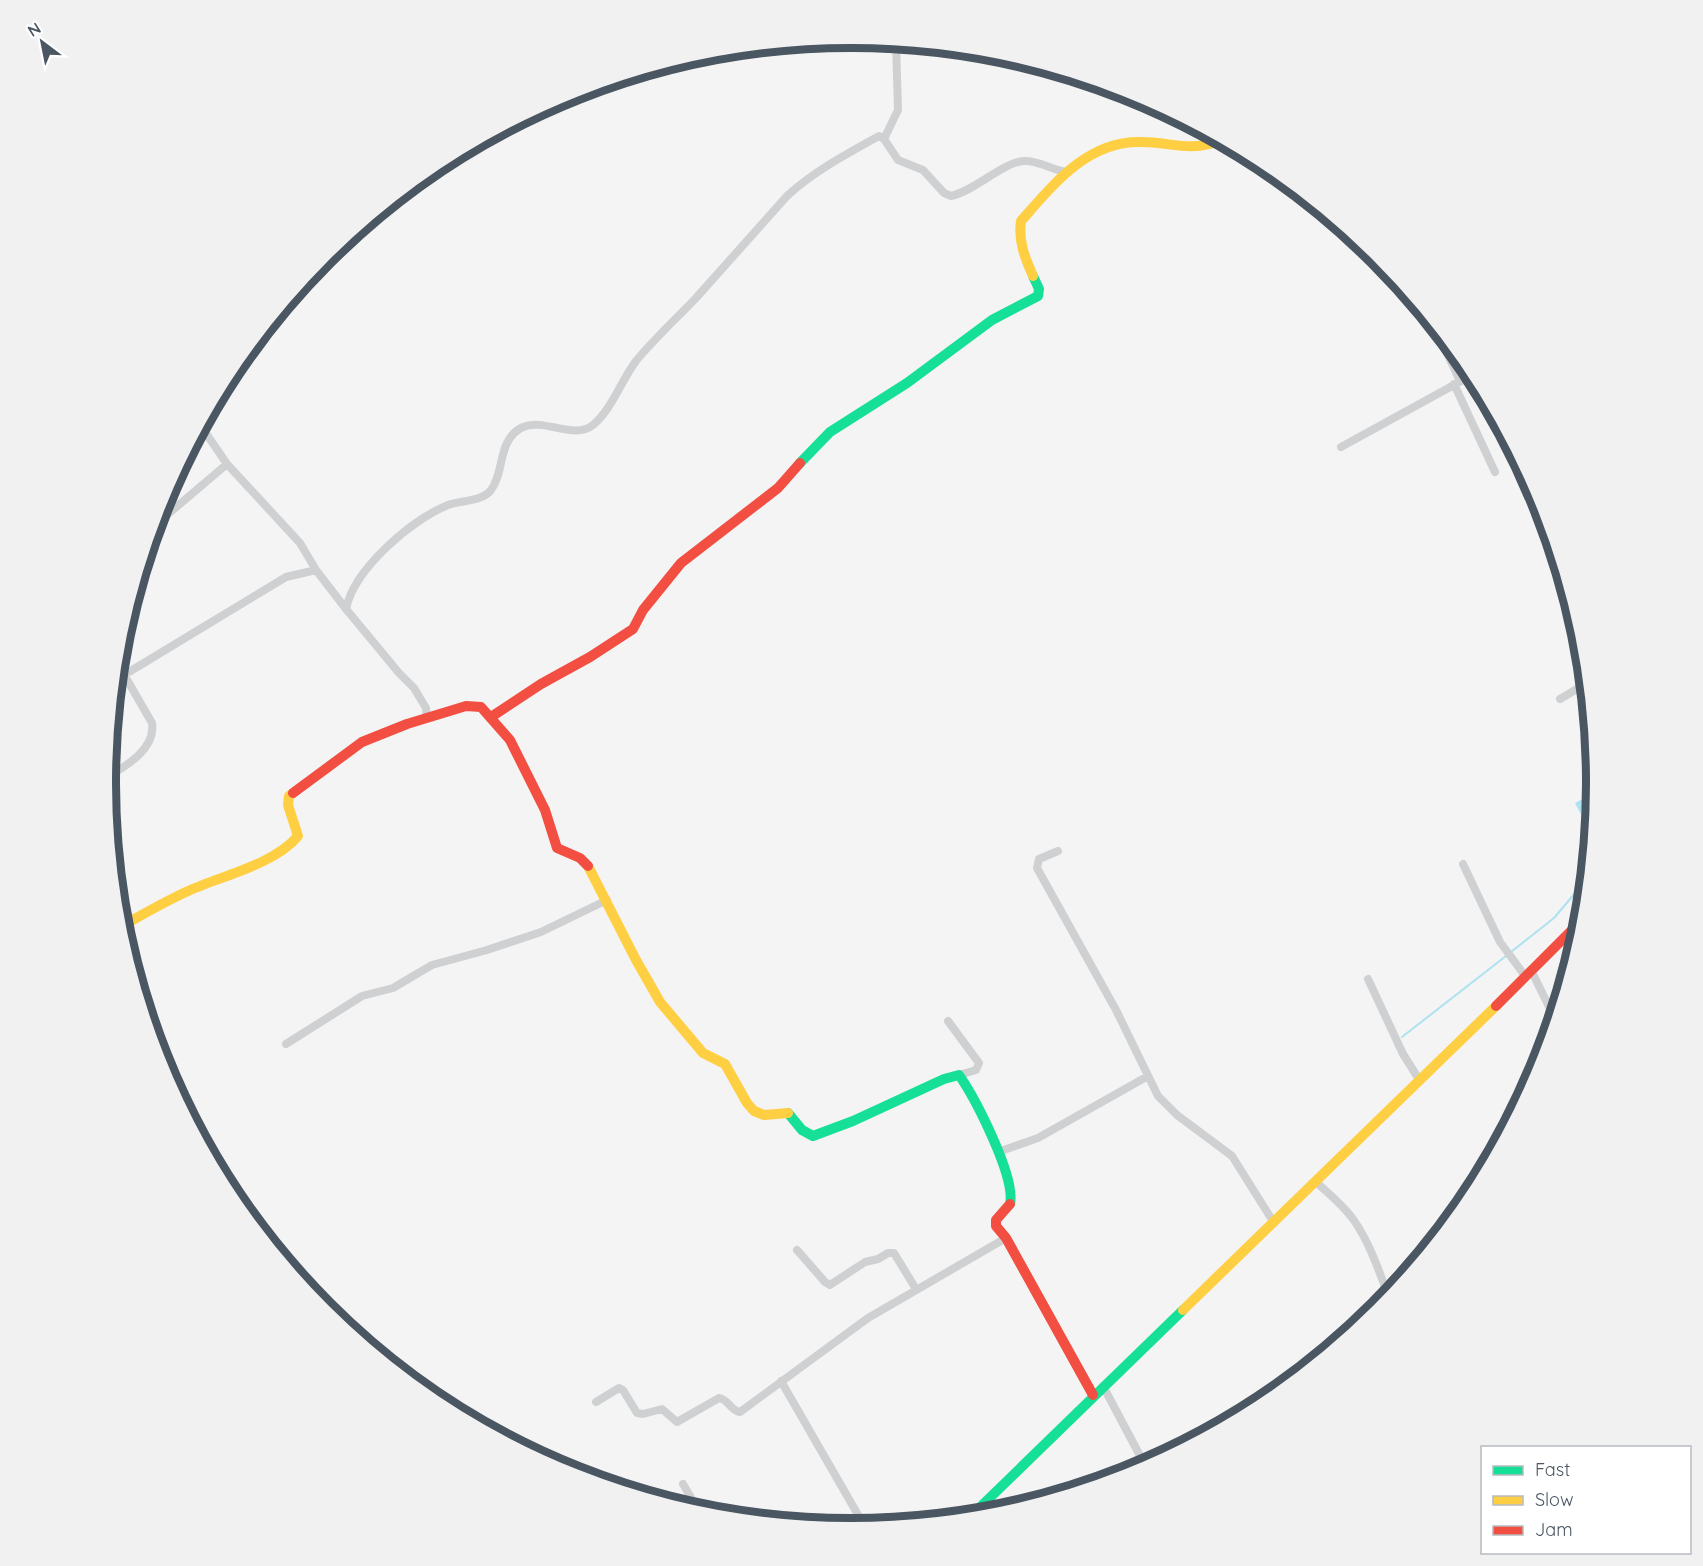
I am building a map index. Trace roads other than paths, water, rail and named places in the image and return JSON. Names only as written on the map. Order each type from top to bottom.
[{"type":"street","points":[[884,139],[898,110],[896,50]]},
{"type":"street","points":[[346,609],[348,598],[359,580],[392,542],[448,505],[484,496],[489,492],[495,483],[505,447],[521,428],[535,424],[582,431],[591,427],[599,419],[636,362],[787,196],[807,180],[876,138],[882,136],[894,156],[901,162],[923,170],[944,193],[951,196],[1016,162],[1027,161],[1067,172]]},
{"type":"street","points":[[491,717],[633,629],[643,610],[681,563],[778,488],[830,432],[907,383],[992,320],[1038,296],[1039,289],[1020,243],[1019,228],[1021,221],[1067,172],[1097,150],[1120,144],[1139,142],[1183,149],[1214,143]]},
{"type":"street","points":[[1442,345],[1496,472]]},
{"type":"street","points":[[1341,447],[1465,379]]},
{"type":"street","points":[[206,433],[227,464],[300,543],[316,570],[346,609],[414,688],[426,708],[427,718]]},
{"type":"street","points":[[168,514],[227,464]]},
{"type":"street","points":[[125,674],[285,577],[316,570]]},
{"type":"street","points":[[117,771],[140,754],[149,743],[153,732],[152,723],[125,676]]},
{"type":"street","points":[[1560,699],[1580,687]]},
{"type":"street","points":[[130,922],[187,892],[295,843],[298,836],[288,805],[292,793],[362,742],[385,732],[466,706],[481,707],[510,740],[545,810],[558,848],[584,860],[660,1002],[703,1053],[725,1064],[747,1103],[759,1113],[764,1115],[788,1113],[802,1130],[813,1136],[944,1079],[976,1070],[979,1063],[948,1021]]},
{"type":"street","points":[[1058,851],[1040,859],[1037,868],[1116,1010],[1158,1096],[1177,1115],[1232,1156],[1274,1223]]},
{"type":"street","points":[[1463,864],[1500,942],[1528,973],[1550,1010]]},
{"type":"street","points":[[286,1044],[362,996],[397,987],[432,965],[488,950],[541,932],[607,900]]},
{"type":"street","points":[[982,1506],[1102,1386],[1274,1223],[1571,931]]},
{"type":"street","points":[[1368,979],[1403,1054],[1420,1081]]},
{"type":"street","points":[[959,1075],[987,1122],[1008,1181],[1012,1201],[996,1220],[998,1231],[1006,1238],[1094,1395]]},
{"type":"street","points":[[998,1152],[1038,1138],[1148,1076]]},
{"type":"street","points":[[1316,1182],[1340,1203],[1353,1219],[1366,1240],[1385,1288]]},
{"type":"street","points":[[596,1402],[621,1388],[637,1413],[643,1414],[662,1409],[677,1422],[719,1398],[736,1412],[740,1412],[868,1318],[1006,1238]]},
{"type":"street","points":[[796,1250],[830,1285],[865,1262],[894,1253],[916,1289]]},
{"type":"street","points":[[781,1382],[860,1518]]},
{"type":"street","points":[[1102,1386],[1141,1458]]},
{"type":"street","points":[[684,1484],[693,1501]]},
{"type":"water","points":[[1586,797],[1585,823],[1575,803]]},
{"type":"waterway","points":[[1511,952],[1554,918],[1578,889]]},
{"type":"waterway","points":[[1402,1037],[1506,956]]}]
